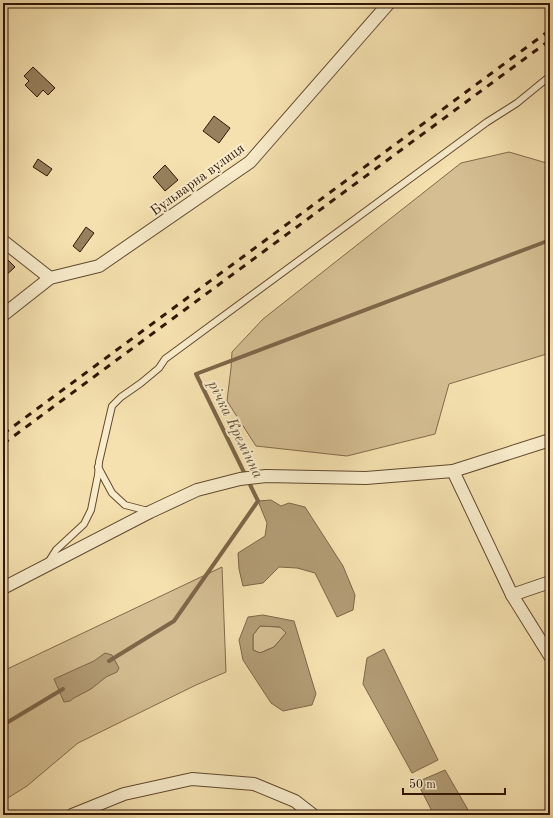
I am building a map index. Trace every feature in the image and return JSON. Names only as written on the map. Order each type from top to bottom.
[{"type":"street","name":"Бульварна вулиця","points":[[3,315],[50,278],[99,266],[250,162],[389,3]]},
{"type":"street","points":[[3,241],[50,278]]},
{"type":"street","points":[[3,588],[47,564],[197,490],[240,479],[266,476],[366,478],[453,471],[550,440]]},
{"type":"street","points":[[453,471],[512,595],[550,656]]},
{"type":"street","points":[[512,595],[550,582]]},
{"type":"street","points":[[72,815],[124,794],[192,779],[254,784],[295,801],[313,815]]},
{"type":"lane","points":[[47,564],[56,550],[84,524],[91,510],[98,475],[98,467],[112,406],[121,397],[159,368],[165,359],[487,122],[517,103],[550,76]]},
{"type":"lane","points":[[98,467],[112,493],[125,505],[150,512]]},
{"type":"shaded area","points":[[509,152],[550,164],[550,353],[449,384],[435,434],[347,456],[256,446],[227,401],[232,352],[263,319],[461,163]]},
{"type":"shaded area","points":[[271,500],[281,506],[289,503],[305,507],[343,566],[355,595],[353,610],[337,617],[315,573],[297,568],[279,567],[263,583],[243,586],[239,569],[238,553],[265,536],[267,523],[258,501]]},
{"type":"shaded area","points":[[222,567],[226,672],[196,685],[78,743],[27,786],[3,801],[3,671]]},
{"type":"shaded area","points":[[263,615],[294,621],[316,694],[312,705],[283,711],[271,703],[243,660],[239,640],[248,617]],"holes":[[[260,626],[280,627],[286,633],[274,647],[260,653],[253,650],[253,635]]]},
{"type":"shaded area","points":[[260,626],[280,627],[286,633],[274,647],[260,653],[253,650],[253,635]]},
{"type":"shaded area","points":[[384,649],[438,760],[412,773],[363,684],[367,658]]},
{"type":"shaded area","points":[[105,653],[112,655],[119,668],[117,672],[106,677],[91,689],[70,701],[64,702],[54,679],[94,661]]},
{"type":"shaded area","points":[[445,770],[471,815],[434,815],[417,782]]},
{"type":"building","points":[[33,67],[55,88],[48,95],[43,90],[37,97],[25,85],[29,81],[24,76]]},
{"type":"building","points":[[214,116],[230,128],[219,143],[203,131]]},
{"type":"building","points":[[38,159],[52,169],[47,176],[33,167]]},
{"type":"building","points":[[165,165],[178,180],[165,191],[153,177]]},
{"type":"building","points":[[86,227],[94,233],[80,252],[73,246]]},
{"type":"building","points":[[3,255],[15,267],[3,278]]},
{"type":"waterway","name":"річка Кремінна","points":[[109,661],[174,621],[258,501],[196,374],[550,240]]},
{"type":"waterway","name":"річка Кремінна","points":[[3,725],[63,689]]},
{"type":"railway","points":[[3,434],[550,30]]},
{"type":"railway","points":[[3,444],[550,40]]}]
